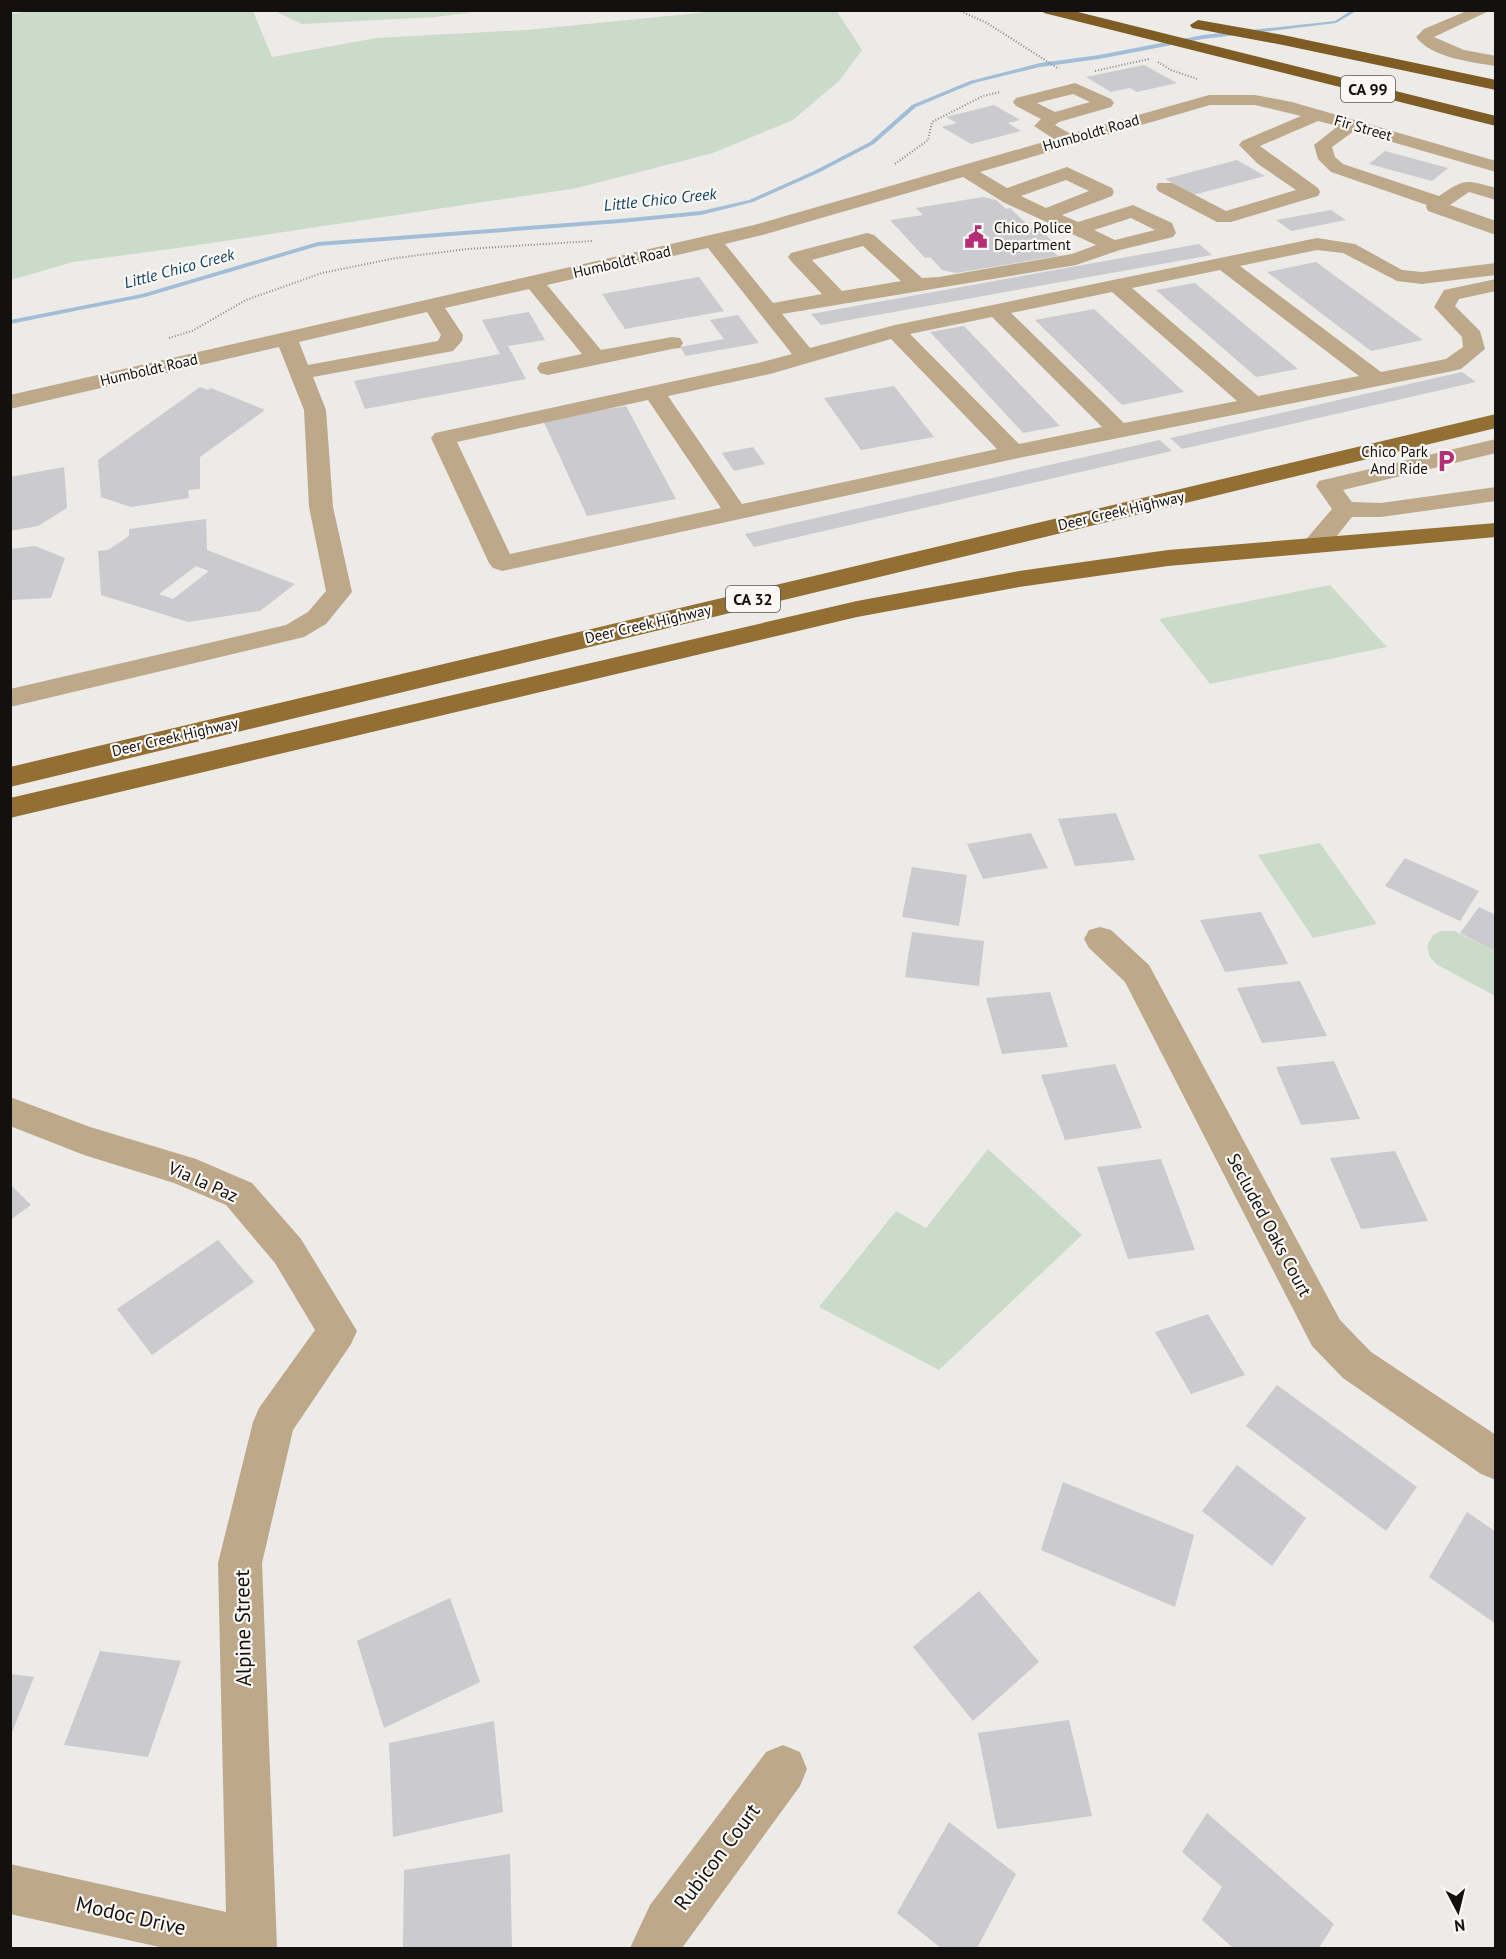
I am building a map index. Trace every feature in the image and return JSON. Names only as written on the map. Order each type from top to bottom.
[{"type":"highway","name":"CA 99","points":[[1049,10],[1496,121]]},
{"type":"highway","name":"CA 99","points":[[1193,24],[1275,41],[1496,98]]},
{"type":"highway","points":[[1275,41],[1496,85]]},
{"type":"highway","points":[[1215,51],[1234,62],[1484,136]]},
{"type":"main road","name":"Deer Creek Highway","points":[[10,777],[1496,421]]},
{"type":"main road","name":"Deer Creek Highway","points":[[10,808],[857,609],[1019,579],[1145,561],[1315,544],[1496,530]]},
{"type":"street","points":[[1484,10],[1430,32],[1424,37],[1449,51],[1496,61]]},
{"type":"street","points":[[1053,118],[1022,102],[1075,88],[1127,107]]},
{"type":"street","name":"Humboldt Road","points":[[10,402],[759,230],[1069,140],[1127,107],[1228,99]]},
{"type":"street","name":"Fir Street","points":[[1228,99],[1265,102],[1317,115],[1496,167]]},
{"type":"street","points":[[1069,140],[1042,126],[1053,118],[1127,107]]},
{"type":"street","points":[[1165,187],[1224,218],[1311,192],[1264,160],[1248,145],[1317,115]]},
{"type":"street","points":[[1351,125],[1323,145],[1327,159],[1337,168],[1441,203]]},
{"type":"street","points":[[964,170],[1005,195],[1113,246]]},
{"type":"street","points":[[1005,195],[1067,173],[1105,192],[1045,215]]},
{"type":"street","points":[[1496,194],[1466,186],[1435,207],[1486,223],[1496,229]]},
{"type":"street","points":[[768,310],[1076,259],[1113,246],[1166,233],[1165,227],[1133,211],[1076,230]]},
{"type":"street","points":[[836,297],[798,257],[867,239],[917,284]]},
{"type":"street","points":[[712,241],[805,356]]},
{"type":"street","points":[[1496,269],[1422,278],[1397,275],[1348,248],[1317,244],[895,330],[762,369],[443,438],[502,563],[1014,452],[1453,364],[1474,349],[1472,336],[1444,307],[1451,294],[1496,285]]},
{"type":"street","points":[[1224,263],[1376,379]]},
{"type":"street","points":[[534,282],[596,358]]},
{"type":"street","points":[[1116,285],[1254,404]]},
{"type":"street","points":[[301,373],[445,346],[451,341],[452,335],[433,305]]},
{"type":"street","points":[[996,310],[1119,431]]},
{"type":"street","points":[[895,330],[1014,452]]},
{"type":"street","points":[[10,698],[262,641],[295,631],[317,618],[339,592],[321,507],[315,410],[287,339]]},
{"type":"street","points":[[548,368],[672,343]]},
{"type":"street","points":[[654,392],[736,512]]},
{"type":"street","points":[[1496,446],[1328,486],[1345,508],[1381,510],[1496,494]]},
{"type":"street","points":[[1315,544],[1345,508]]},
{"type":"street","name":"Secluded Oaks Court","points":[[1100,939],[1137,974],[1326,1333],[1357,1365],[1496,1460]]},
{"type":"street","name":"Via la Paz","points":[[10,1111],[84,1140],[183,1170],[239,1194],[288,1251],[337,1331]]},
{"type":"street","name":"Alpine Street","points":[[252,1946],[240,1563],[274,1422],[337,1331]]},
{"type":"street","name":"Rubicon Court","points":[[655,1948],[668,1923],[783,1769]]},
{"type":"street","name":"Modoc Drive","points":[[10,1889],[252,1946]]},
{"type":"path","points":[[958,10],[987,23],[1061,70]]},
{"type":"path","points":[[1091,72],[1152,58],[1171,70],[1219,90],[1228,99]]},
{"type":"path","points":[[893,166],[928,140],[932,122],[983,96],[1006,90]]},
{"type":"path","points":[[166,339],[192,331],[246,300],[322,273],[350,266],[467,249],[597,241]]},
{"type":"green space","points":[[836,10],[862,50],[840,80],[793,120],[713,153],[577,188],[73,262],[11,280],[11,14],[33,11],[253,11],[272,57],[376,38],[526,30],[719,11]]},
{"type":"green space","points":[[274,11],[482,11],[436,17],[302,24]]},
{"type":"green space","points":[[1330,585],[1387,647],[1210,684],[1159,619]]},
{"type":"green space","points":[[1320,843],[1377,924],[1313,938],[1258,855]]},
{"type":"green space","points":[[1441,931],[1454,931],[1495,951],[1495,996],[1436,964],[1430,957],[1427,946],[1433,935]]},
{"type":"green space","points":[[988,1149],[1082,1235],[939,1370],[819,1307],[896,1211],[926,1228]]},
{"type":"building","points":[[1144,65],[1177,83],[1137,92],[1130,88],[1111,92],[1086,77]]},
{"type":"building","points":[[994,105],[1020,120],[1008,123],[1021,131],[971,144],[942,127],[957,123],[946,117]]},
{"type":"building","points":[[1385,151],[1448,168],[1432,181],[1369,164]]},
{"type":"building","points":[[1237,160],[1265,176],[1193,195],[1165,179]]},
{"type":"building","name":"Chico Police Department","points":[[983,197],[996,200],[1006,209],[1010,208],[1032,229],[1039,228],[1055,244],[1047,246],[1058,256],[956,273],[942,270],[930,257],[925,258],[890,220],[923,215],[916,208]]},
{"type":"building","points":[[1331,210],[1346,220],[1291,231],[1276,220]]},
{"type":"building","points":[[1199,244],[1212,255],[821,325],[811,314]]},
{"type":"building","points":[[1316,262],[1423,340],[1371,351],[1267,272]]},
{"type":"building","points":[[699,277],[724,311],[625,329],[602,294]]},
{"type":"building","points":[[1195,283],[1298,369],[1256,377],[1156,290]]},
{"type":"building","points":[[1094,309],[1184,392],[1122,405],[1035,320]]},
{"type":"building","points":[[529,312],[545,340],[508,346],[526,379],[365,409],[354,381],[500,354],[482,320]]},
{"type":"building","points":[[738,315],[759,343],[686,356],[680,347],[724,339],[710,320]]},
{"type":"building","points":[[964,326],[1060,426],[1023,433],[930,332]]},
{"type":"building","points":[[1462,372],[1476,382],[1182,449],[1170,438]]},
{"type":"building","points":[[894,386],[934,437],[861,450],[824,398]]},
{"type":"building","points":[[200,387],[208,390],[211,388],[265,410],[200,457],[200,489],[188,490],[189,498],[131,507],[101,497],[98,460]]},
{"type":"building","points":[[626,406],[676,499],[587,516],[543,420]]},
{"type":"building","points":[[1160,440],[1172,451],[754,547],[745,534]]},
{"type":"building","points":[[753,447],[765,464],[734,471],[722,453]]},
{"type":"building","points":[[64,467],[67,508],[38,526],[10,531],[10,477]]},
{"type":"building","points":[[206,519],[207,550],[295,584],[260,611],[188,622],[101,595],[98,551],[108,550],[129,536],[129,529]],"holes":[[[196,566],[209,571],[173,599],[159,594]]]},
{"type":"building","points":[[35,546],[65,558],[51,598],[10,600],[10,549]]},
{"type":"building","points":[[1116,813],[1135,860],[1075,866],[1058,819]]},
{"type":"building","points":[[1031,833],[1048,868],[983,879],[967,844]]},
{"type":"building","points":[[1405,858],[1479,891],[1460,921],[1385,886]]},
{"type":"building","points":[[912,867],[967,875],[959,926],[902,917]]},
{"type":"building","points":[[1479,907],[1496,915],[1496,947],[1493,950],[1460,933]]},
{"type":"building","points":[[1261,912],[1288,964],[1225,972],[1200,920]]},
{"type":"building","points":[[912,932],[984,941],[979,986],[905,977]]},
{"type":"building","points":[[1300,981],[1327,1036],[1262,1043],[1237,988]]},
{"type":"building","points":[[1050,992],[1068,1047],[1002,1054],[986,998]]},
{"type":"building","points":[[1334,1061],[1360,1119],[1301,1125],[1276,1067]]},
{"type":"building","points":[[1115,1064],[1142,1128],[1065,1140],[1041,1075]]},
{"type":"building","points":[[1395,1151],[1428,1221],[1361,1229],[1330,1158]]},
{"type":"building","points":[[1161,1159],[1195,1250],[1128,1259],[1097,1167]]},
{"type":"building","points":[[10,1184],[31,1205],[10,1220]]},
{"type":"building","points":[[218,1240],[254,1282],[152,1355],[117,1309]]},
{"type":"building","points":[[1208,1314],[1245,1375],[1191,1394],[1155,1332]]},
{"type":"building","points":[[1277,1385],[1417,1487],[1386,1531],[1246,1426]]},
{"type":"building","points":[[1237,1465],[1306,1518],[1272,1566],[1202,1511]]},
{"type":"building","points":[[1063,1482],[1194,1535],[1175,1607],[1041,1550]]},
{"type":"building","points":[[1467,1512],[1496,1532],[1496,1624],[1429,1577]]},
{"type":"building","points":[[979,1591],[1039,1662],[973,1721],[913,1647]]},
{"type":"building","points":[[450,1598],[480,1682],[384,1728],[357,1641]]},
{"type":"building","points":[[100,1651],[181,1661],[148,1757],[64,1745]]},
{"type":"building","points":[[10,1674],[34,1677],[11,1735],[10,1735]]},
{"type":"building","points":[[1069,1720],[1092,1816],[997,1829],[978,1733]]},
{"type":"building","points":[[494,1721],[503,1812],[393,1837],[389,1743]]},
{"type":"building","points":[[1207,1813],[1334,1924],[1319,1948],[1233,1948],[1202,1920],[1222,1887],[1182,1852]]},
{"type":"building","points":[[949,1822],[1016,1874],[977,1948],[941,1948],[897,1913]]},
{"type":"building","points":[[510,1854],[512,1948],[403,1948],[404,1870]]},
{"type":"waterway","name":"Little Chico Creek","points":[[10,322],[143,296],[318,244],[701,213],[751,201],[816,172],[872,143],[914,106],[972,82],[1040,65],[1099,57],[1203,37],[1336,22],[1356,10]]},
{"type":"place","name":"Chico Police Department","points":[[976,237]]},
{"type":"place","name":"Chico Park And Ride","points":[[1446,461]]}]
